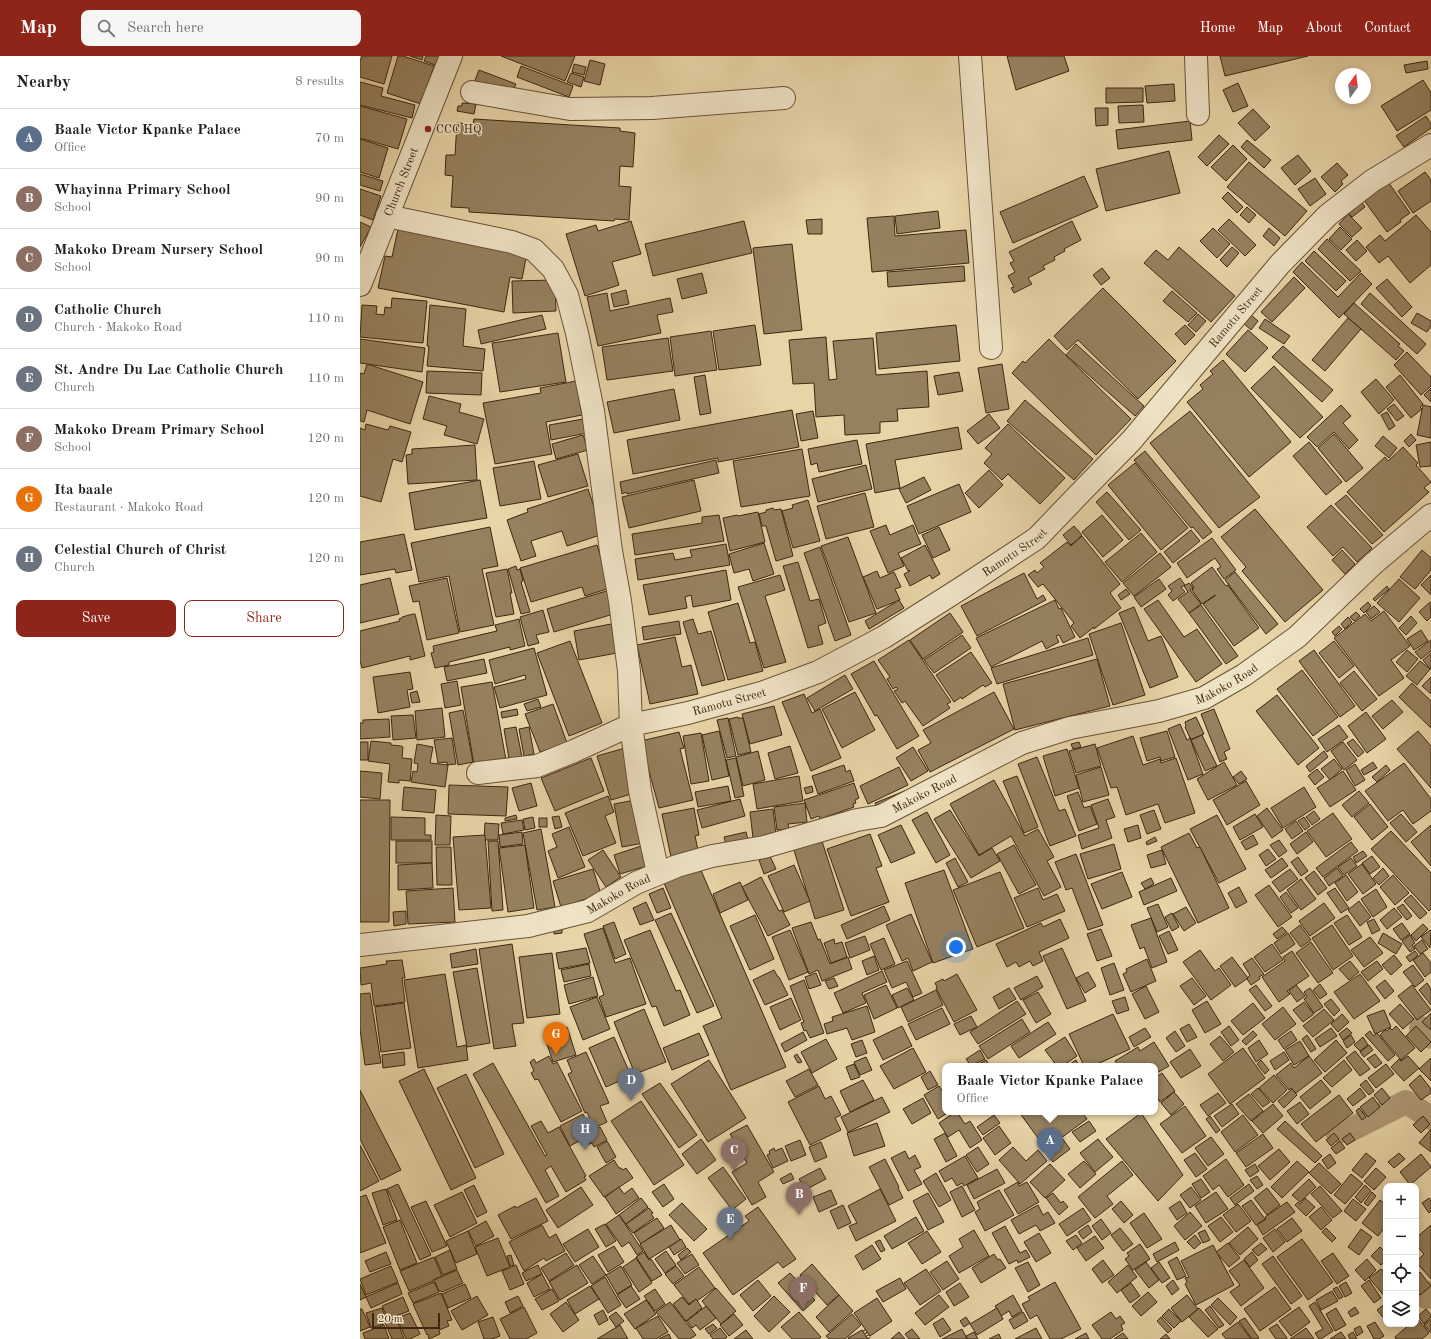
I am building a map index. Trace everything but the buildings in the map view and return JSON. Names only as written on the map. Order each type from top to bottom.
[{"type":"street","name":"Church Street","points":[[360,285],[451,56]]},
{"type":"street","points":[[970,56],[991,348]]},
{"type":"street","points":[[1196,56],[1198,114]]},
{"type":"street","points":[[472,92],[570,109],[652,108],[784,98]]},
{"type":"street","name":"Ramotu Street","points":[[478,773],[537,766],[631,725],[696,711],[764,692],[818,672],[884,637],[963,588],[1037,538],[1132,441],[1280,264],[1328,215],[1372,181],[1431,145]]},
{"type":"street","points":[[387,216],[512,242],[534,250],[553,269],[566,295],[577,333],[593,411],[611,551],[630,671],[631,725],[640,791],[658,873]]},
{"type":"street","name":"Makoko Road","points":[[360,945],[528,926],[588,911],[636,883],[658,873],[712,856],[764,847],[857,820],[881,816],[1022,743],[1070,728],[1159,711],[1204,698],[1244,675],[1297,637],[1373,564],[1431,515]]},
{"type":"path","points":[[864,1330],[870,1339]]},
{"type":"waterway","points":[[1421,1028],[1431,1037]]},
{"type":"waterway","points":[[1336,1130],[1348,1131],[1406,1102],[1431,1118]]},
{"type":"waterway","points":[[1427,1297],[1431,1293]]},
{"type":"place","name":"CCC HQ","points":[[428,129]]},
{"type":"place","name":"Ita baale","points":[[556,1055]]},
{"type":"place","name":"Catholic Church","points":[[631,1101]]},
{"type":"place","name":"Celestial Church of Christ","points":[[585,1150]]},
{"type":"place","name":"Baale Victor Kpanke Palace","points":[[1050,1161]]},
{"type":"place","name":"Makoko Dream Nursery School","points":[[734,1171]]},
{"type":"place","name":"Whayinna Primary School","points":[[799,1215]]},
{"type":"place","name":"St. Andre Du Lac Catholic Church","points":[[730,1240]]},
{"type":"place","name":"Makoko Dream Primary School","points":[[803,1309]]}]
